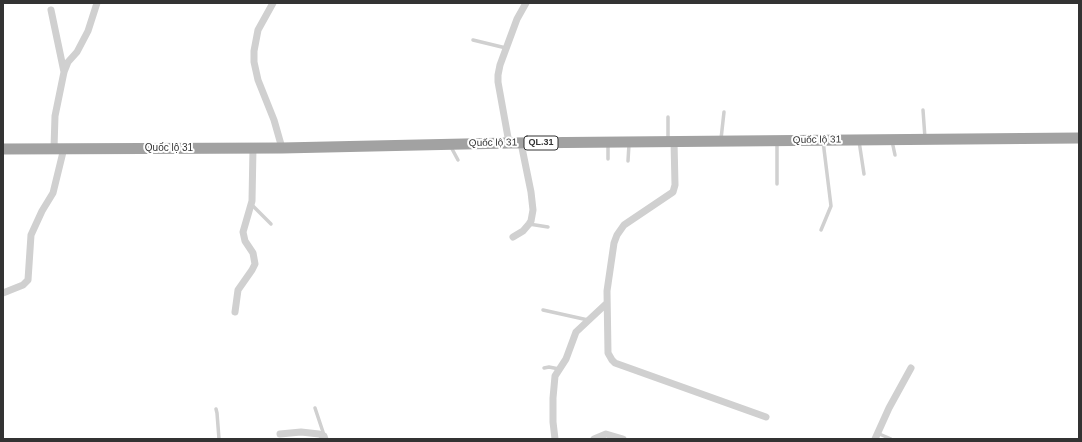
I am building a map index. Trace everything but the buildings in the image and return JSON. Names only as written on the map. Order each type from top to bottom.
[{"type":"highway","name":"Quốc lộ 31","points":[[3,149],[60,151],[282,148],[520,142],[1079,138]]},
{"type":"street","points":[[3,293],[23,285],[28,280],[31,235],[38,218],[53,193],[60,151],[56,116],[64,72],[68,62],[77,52],[88,31],[97,3]]},
{"type":"street","points":[[273,3],[258,30],[254,51],[254,62],[258,80],[274,120],[282,148]]},
{"type":"street","points":[[509,143],[498,82],[500,66],[506,48],[517,19],[526,3]]},
{"type":"street","points":[[51,10],[64,72]]},
{"type":"street","points":[[671,141],[673,192],[624,225],[617,234],[612,252],[607,291],[608,353],[615,363],[766,416]]},
{"type":"street","points":[[513,237],[523,231],[529,224],[533,210],[531,192],[520,142]]},
{"type":"street","points":[[235,312],[238,290],[255,264],[253,253],[245,241],[243,232],[251,205],[253,148]]},
{"type":"street","points":[[555,439],[553,398],[555,376],[566,360],[576,332],[608,303]]},
{"type":"street","points":[[876,436],[889,408],[911,368]]},
{"type":"street","points":[[280,434],[301,432],[325,438]]},
{"type":"street","points":[[594,439],[606,434],[620,439]]},
{"type":"lane","points":[[473,40],[506,48]]},
{"type":"lane","points":[[923,110],[925,139]]},
{"type":"lane","points":[[721,141],[724,112]]},
{"type":"lane","points":[[668,117],[671,141]]},
{"type":"lane","points":[[821,230],[831,206],[823,140]]},
{"type":"lane","points":[[859,140],[864,174]]},
{"type":"lane","points":[[891,140],[894,155]]},
{"type":"lane","points":[[777,141],[778,184]]},
{"type":"lane","points":[[608,142],[608,159]]},
{"type":"lane","points":[[628,161],[629,142]]},
{"type":"lane","points":[[449,144],[458,160]]},
{"type":"lane","points":[[251,205],[270,224]]},
{"type":"lane","points":[[529,224],[548,227]]},
{"type":"lane","points":[[543,310],[588,320]]},
{"type":"lane","points":[[544,368],[549,367],[560,369]]},
{"type":"lane","points":[[315,408],[325,438]]},
{"type":"lane","points":[[216,409],[219,439]]},
{"type":"lane","points":[[876,436],[891,439]]}]
